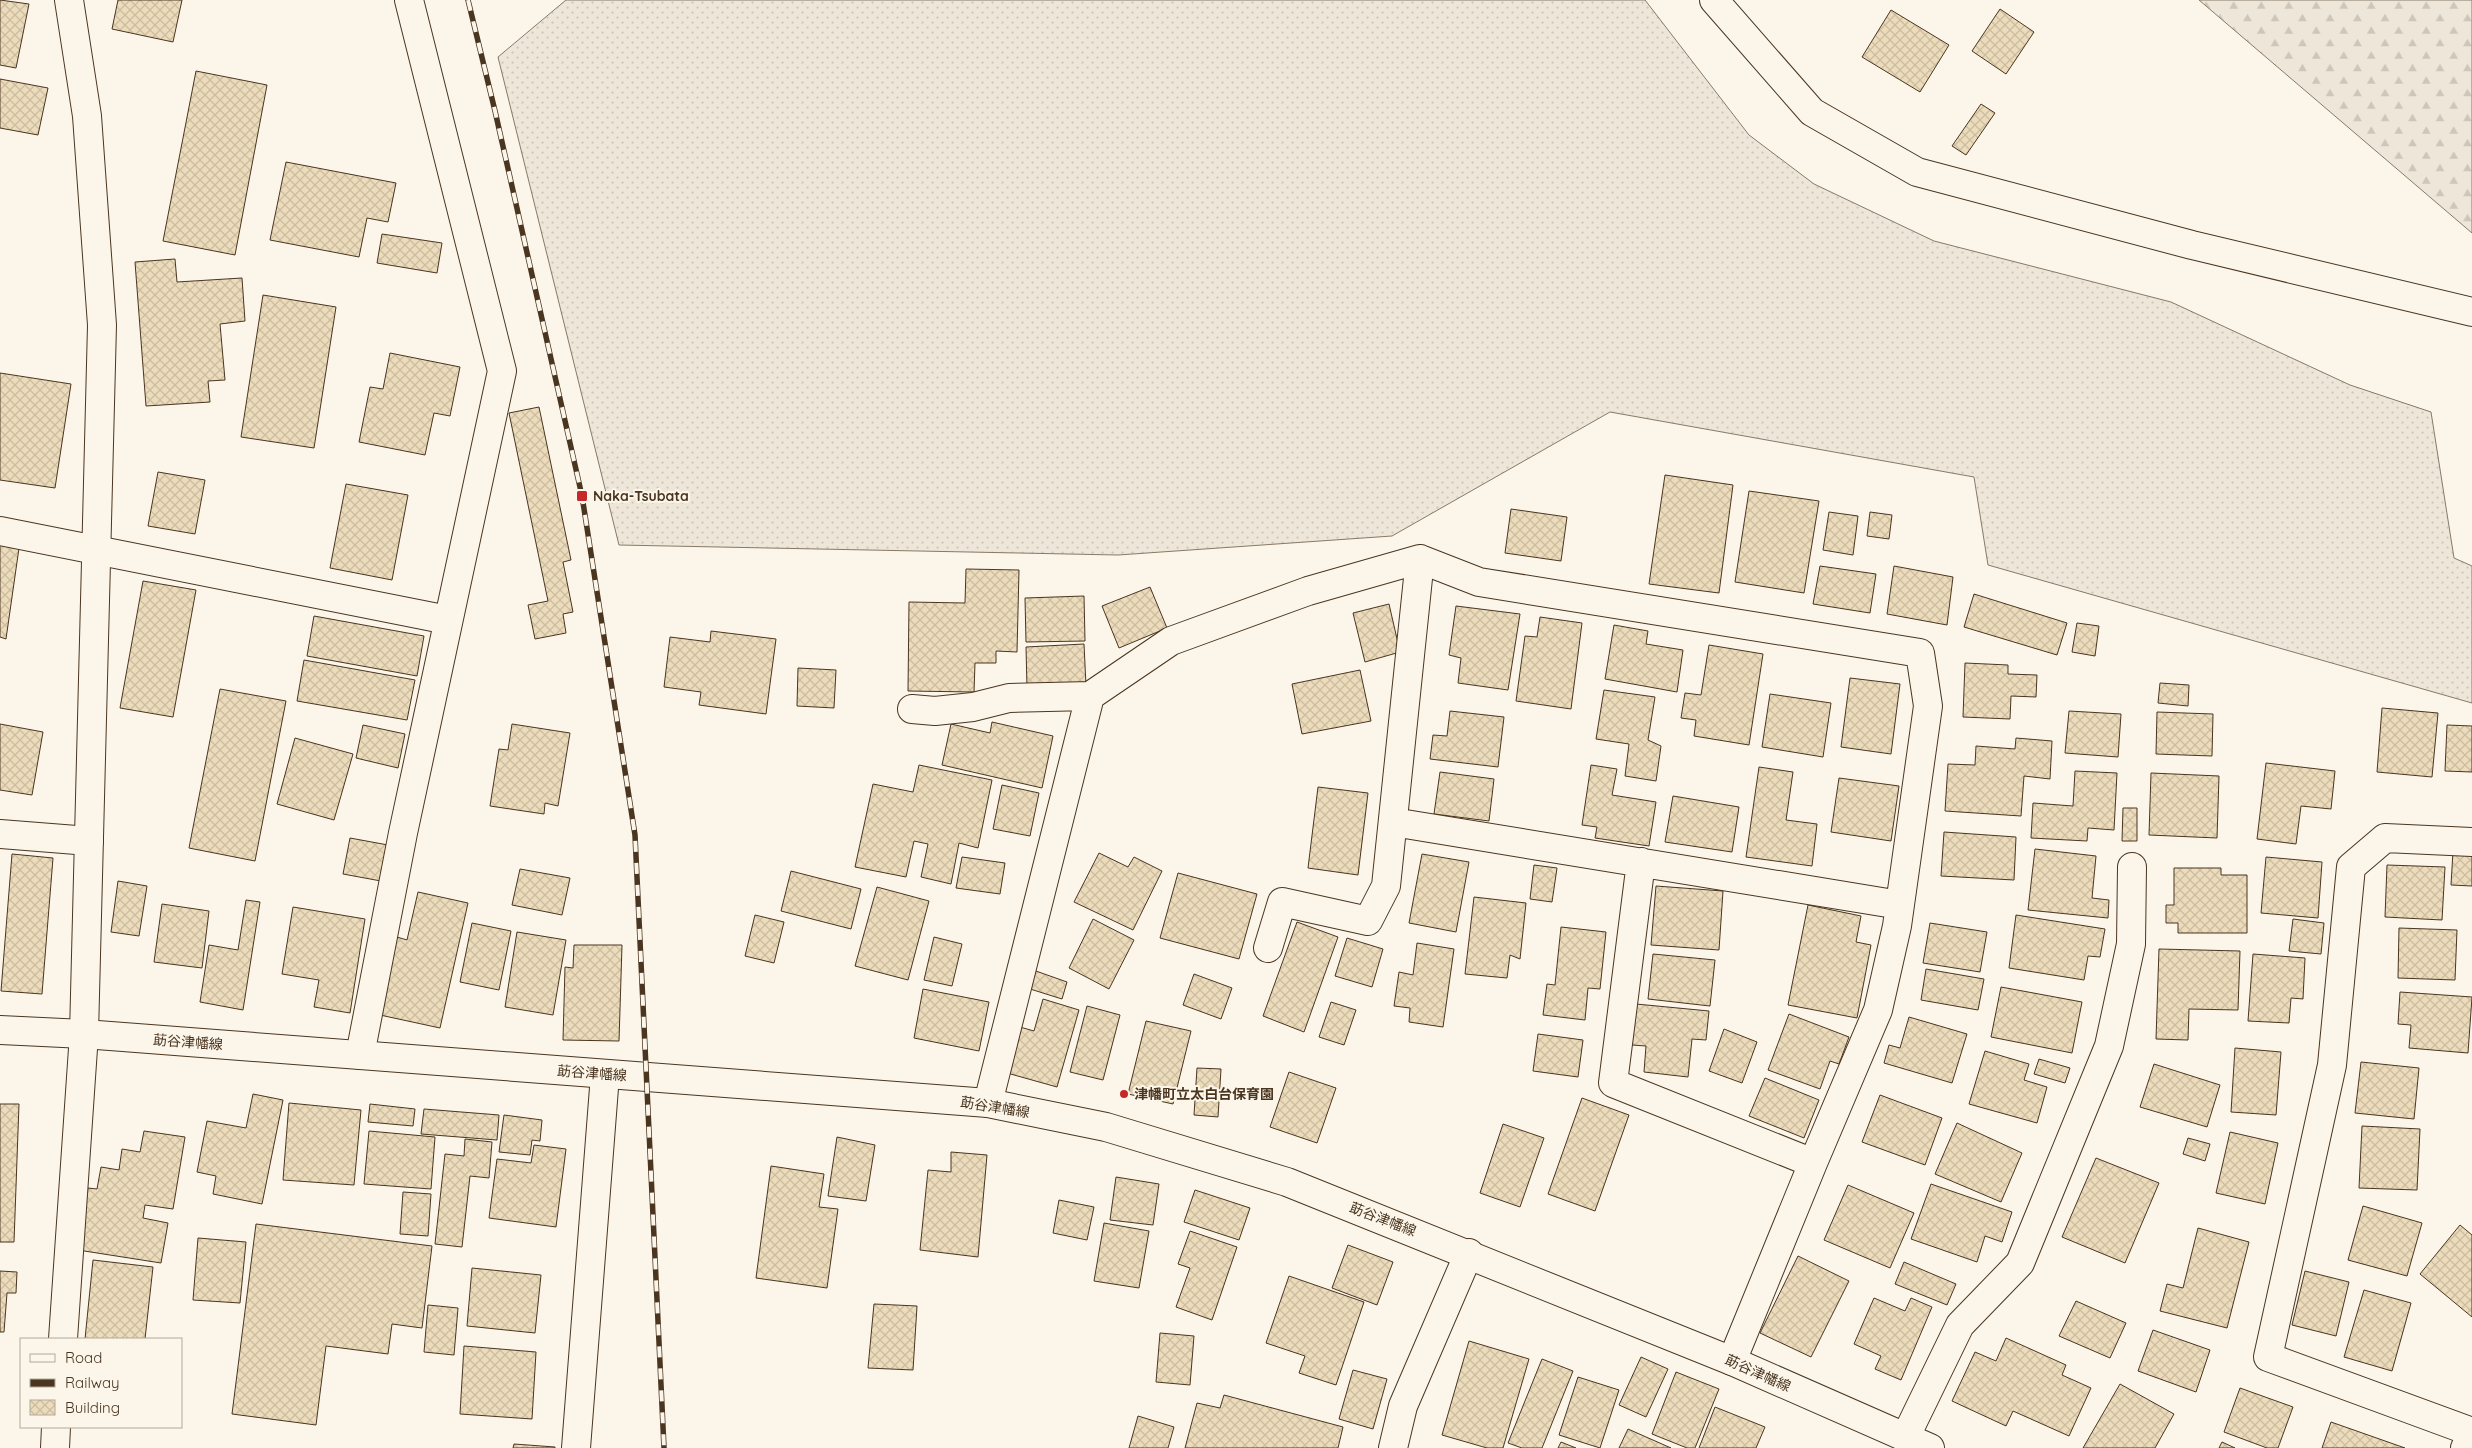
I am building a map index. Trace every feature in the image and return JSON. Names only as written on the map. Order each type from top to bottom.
[{"type":"street","points":[[63,1338],[84,1034],[102,325],[87,116],[69,0]]},
{"type":"street","points":[[360,1055],[402,833],[502,371],[409,0]]},
{"type":"street","points":[[1714,0],[1812,112],[1917,172],[2192,245],[2472,312]]},
{"type":"street","points":[[0,530],[448,620]]},
{"type":"street","points":[[1268,948],[1282,902],[1368,921],[1386,886],[1420,559]]},
{"type":"street","points":[[912,708],[935,711],[973,707],[1009,698],[1090,696],[1171,642],[1301,593],[1420,559],[1478,582],[1920,653],[1928,706],[1900,905],[1878,1010],[1732,1361]]},
{"type":"street","points":[[988,1103],[1090,696]]},
{"type":"street","points":[[1393,822],[1900,905]]},
{"type":"street","points":[[0,834],[89,841]]},
{"type":"street","points":[[2465,1448],[2472,1433],[2268,1357],[2332,1065],[2351,867],[2385,838],[2472,842]]},
{"type":"street","points":[[1641,862],[1613,1083],[1813,1164]]},
{"type":"street","points":[[1905,1438],[1960,1325],[2020,1263],[2109,1046],[2131,944],[2132,867]]},
{"type":"street","name":"莇谷津幡線","points":[[0,1030],[84,1034],[988,1103],[1106,1127],[1287,1182],[1468,1253],[1732,1361],[1930,1448]]},
{"type":"street","points":[[576,1448],[605,1074]]},
{"type":"street","points":[[1394,1448],[1403,1406],[1468,1253]]},
{"type":"street","points":[[55,1448],[56,1428]]},
{"type":"green space","points":[[566,0],[1645,0],[1749,135],[1814,184],[1934,241],[2171,302],[2350,385],[2431,412],[2454,558],[2472,566],[2472,703],[1988,565],[1974,477],[1610,412],[1392,536],[1118,555],[619,545],[498,57]]},
{"type":"green space","points":[[2199,0],[2472,0],[2472,233]]},
{"type":"building","points":[[0,0],[29,4],[16,68],[0,65]]},
{"type":"building","points":[[118,0],[182,0],[173,42],[112,29]]},
{"type":"building","points":[[2000,9],[2034,32],[2006,74],[1972,51]]},
{"type":"building","points":[[1891,10],[1949,45],[1920,92],[1862,57]]},
{"type":"building","points":[[196,71],[267,85],[235,255],[163,241]]},
{"type":"building","points":[[0,79],[48,88],[38,135],[0,128]]},
{"type":"building","points":[[1981,104],[1995,113],[1966,155],[1952,146]]},
{"type":"building","points":[[286,162],[396,183],[388,222],[367,218],[359,257],[270,240]]},
{"type":"building","points":[[382,234],[442,243],[437,273],[377,263]]},
{"type":"building","points":[[175,259],[177,282],[242,278],[245,321],[220,324],[225,380],[208,381],[210,402],[146,406],[135,262]]},
{"type":"building","points":[[263,295],[336,307],[314,448],[241,437]]},
{"type":"building","points":[[390,353],[460,367],[450,416],[434,413],[425,455],[359,442],[370,387],[383,389]]},
{"type":"building","points":[[0,373],[71,384],[55,488],[0,480]]},
{"type":"building","points":[[539,407],[571,560],[563,562],[573,612],[563,614],[566,633],[535,639],[528,605],[548,601],[509,413]]},
{"type":"building","points":[[158,472],[205,480],[195,534],[148,526]]},
{"type":"building","points":[[1665,475],[1733,485],[1719,593],[1649,584]]},
{"type":"building","points":[[346,484],[408,495],[392,580],[330,568]]},
{"type":"building","points":[[1749,491],[1819,501],[1804,593],[1735,582]]},
{"type":"building","points":[[1511,509],[1567,517],[1561,561],[1505,553]]},
{"type":"building","points":[[1829,512],[1858,516],[1853,555],[1823,550]]},
{"type":"building","points":[[1870,512],[1892,515],[1889,539],[1867,536]]},
{"type":"building","points":[[0,545],[19,548],[6,639],[0,637]]},
{"type":"building","points":[[1820,566],[1876,574],[1870,613],[1813,604]]},
{"type":"building","points":[[1894,566],[1953,577],[1947,625],[1887,614]]},
{"type":"building","points":[[966,569],[1019,570],[1017,652],[996,651],[996,663],[975,663],[974,692],[908,691],[909,602],[965,603]]},
{"type":"building","points":[[143,581],[196,590],[173,717],[120,708]]},
{"type":"building","points":[[1150,587],[1167,628],[1119,648],[1102,606]]},
{"type":"building","points":[[1974,594],[2067,623],[2057,655],[1964,627]]},
{"type":"building","points":[[1084,596],[1085,641],[1026,642],[1025,598]]},
{"type":"building","points":[[1389,604],[1400,652],[1365,662],[1353,613]]},
{"type":"building","points":[[1456,606],[1520,614],[1508,690],[1458,683],[1461,658],[1449,655]]},
{"type":"building","points":[[314,616],[424,636],[417,676],[307,656]]},
{"type":"building","points":[[1540,617],[1582,623],[1571,709],[1516,701],[1525,636],[1537,637]]},
{"type":"building","points":[[2077,623],[2099,626],[2095,656],[2072,652]]},
{"type":"building","points":[[1614,625],[1648,631],[1646,644],[1683,650],[1677,692],[1605,679]]},
{"type":"building","points":[[711,631],[776,639],[766,714],[699,705],[701,692],[664,687],[670,637],[710,642]]},
{"type":"building","points":[[1084,644],[1086,686],[1027,688],[1026,647]]},
{"type":"building","points":[[1709,645],[1763,654],[1749,745],[1694,736],[1696,720],[1681,718],[1685,693],[1701,695]]},
{"type":"building","points":[[304,660],[415,680],[407,720],[297,701]]},
{"type":"building","points":[[1965,663],[2008,665],[2008,674],[2037,675],[2036,697],[2011,696],[2010,719],[1963,717]]},
{"type":"building","points":[[798,668],[836,670],[834,708],[797,706]]},
{"type":"building","points":[[1360,670],[1371,721],[1302,734],[1292,684]]},
{"type":"building","points":[[1850,678],[1900,684],[1891,754],[1841,747]]},
{"type":"building","points":[[2160,683],[2189,685],[2188,706],[2158,703]]},
{"type":"building","points":[[220,689],[286,701],[255,861],[189,848]]},
{"type":"building","points":[[1604,690],[1655,697],[1648,740],[1661,746],[1656,781],[1625,776],[1629,744],[1596,739]]},
{"type":"building","points":[[1770,694],[1831,703],[1823,757],[1762,747]]},
{"type":"building","points":[[2382,708],[2438,713],[2432,777],[2377,772]]},
{"type":"building","points":[[1450,711],[1504,717],[1498,767],[1430,759],[1433,735],[1447,736]]},
{"type":"building","points":[[2069,711],[2121,714],[2118,757],[2065,753]]},
{"type":"building","points":[[2157,712],[2213,714],[2212,756],[2156,754]]},
{"type":"building","points":[[992,722],[1053,736],[1042,788],[942,765],[951,724],[990,733]]},
{"type":"building","points":[[0,724],[43,732],[32,795],[0,790]]},
{"type":"building","points":[[512,724],[570,733],[558,806],[545,803],[544,814],[490,806],[499,749],[508,750]]},
{"type":"building","points":[[363,725],[405,734],[398,768],[356,758]]},
{"type":"building","points":[[2447,725],[2472,726],[2472,772],[2445,771]]},
{"type":"building","points":[[295,738],[353,754],[334,820],[277,804]]},
{"type":"building","points":[[2016,738],[2052,741],[2050,779],[2024,776],[2021,816],[1945,811],[1948,764],[1975,765],[1976,746],[2015,749]]},
{"type":"building","points":[[2266,763],[2335,771],[2331,809],[2301,806],[2296,844],[2257,839]]},
{"type":"building","points":[[919,765],[992,780],[978,848],[959,843],[951,884],[921,877],[928,844],[914,841],[906,877],[855,867],[873,784],[913,792]]},
{"type":"building","points":[[1591,765],[1617,769],[1612,795],[1656,802],[1649,846],[1595,838],[1597,827],[1582,825]]},
{"type":"building","points":[[1759,767],[1793,772],[1786,820],[1817,824],[1812,866],[1746,857]]},
{"type":"building","points":[[2075,771],[2117,773],[2114,830],[2088,828],[2087,841],[2031,838],[2033,803],[2073,806]]},
{"type":"building","points":[[1440,772],[1494,779],[1489,821],[1434,814]]},
{"type":"building","points":[[2151,773],[2219,776],[2217,838],[2149,835]]},
{"type":"building","points":[[1839,778],[1899,786],[1891,841],[1831,832]]},
{"type":"building","points":[[1002,785],[1039,793],[1030,836],[993,829]]},
{"type":"building","points":[[1318,787],[1368,793],[1358,875],[1308,868]]},
{"type":"building","points":[[1673,796],[1739,807],[1732,852],[1665,842]]},
{"type":"building","points":[[2123,808],[2137,808],[2137,841],[2122,841]]},
{"type":"building","points":[[1944,832],[2016,837],[2014,880],[1941,876]]},
{"type":"building","points":[[350,838],[388,845],[381,881],[343,874]]},
{"type":"building","points":[[2035,849],[2096,856],[2092,898],[2109,900],[2108,918],[2028,910]]},
{"type":"building","points":[[2453,851],[2472,852],[2472,886],[2451,885]]},
{"type":"building","points":[[1099,853],[1128,867],[1134,857],[1162,871],[1133,930],[1074,902]]},
{"type":"building","points":[[12,854],[53,858],[42,994],[1,991]]},
{"type":"building","points":[[1422,854],[1469,862],[1456,932],[1409,923]]},
{"type":"building","points":[[962,857],[1005,863],[1000,894],[956,888]]},
{"type":"building","points":[[2266,857],[2322,862],[2318,918],[2261,913]]},
{"type":"building","points":[[1534,865],[1557,868],[1552,902],[1530,899]]},
{"type":"building","points":[[2387,865],[2445,867],[2442,920],[2385,917]]},
{"type":"building","points":[[2174,868],[2221,868],[2221,875],[2247,875],[2247,933],[2178,933],[2178,923],[2166,923],[2166,905],[2174,905]]},
{"type":"building","points":[[520,869],[570,878],[562,915],[512,905]]},
{"type":"building","points":[[791,871],[861,889],[851,929],[781,911]]},
{"type":"building","points":[[1178,873],[1257,894],[1239,959],[1160,938]]},
{"type":"building","points":[[118,881],[147,886],[139,936],[111,932]]},
{"type":"building","points":[[1656,886],[1723,891],[1719,950],[1651,945]]},
{"type":"building","points":[[877,887],[929,901],[908,980],[855,966]]},
{"type":"building","points":[[418,892],[468,903],[440,1028],[380,1015],[397,937],[407,940]]},
{"type":"building","points":[[1474,897],[1526,903],[1520,959],[1510,955],[1507,978],[1465,974]]},
{"type":"building","points":[[246,900],[260,902],[243,1010],[200,1002],[209,945],[238,950]]},
{"type":"building","points":[[162,904],[209,911],[202,968],[154,962]]},
{"type":"building","points":[[1808,905],[1861,916],[1856,942],[1871,945],[1857,1018],[1788,1005]]},
{"type":"building","points":[[293,907],[365,919],[350,1013],[314,1007],[319,980],[282,974]]},
{"type":"building","points":[[755,915],[784,922],[774,963],[745,956]]},
{"type":"building","points":[[2016,915],[2105,929],[2100,957],[2088,956],[2084,980],[2009,968]]},
{"type":"building","points":[[1093,919],[1134,940],[1109,989],[1069,968]]},
{"type":"building","points":[[2293,919],[2324,923],[2321,954],[2289,951]]},
{"type":"building","points":[[1297,922],[1338,937],[1304,1032],[1263,1016]]},
{"type":"building","points":[[472,923],[511,931],[499,990],[460,982]]},
{"type":"building","points":[[1930,923],[1987,932],[1980,972],[1923,963]]},
{"type":"building","points":[[1561,927],[1606,932],[1600,989],[1588,988],[1585,1020],[1543,1015],[1547,984],[1555,985]]},
{"type":"building","points":[[2399,928],[2457,930],[2455,980],[2398,978]]},
{"type":"building","points":[[517,932],[566,940],[553,1015],[505,1007]]},
{"type":"building","points":[[934,937],[962,944],[952,986],[924,980]]},
{"type":"building","points":[[1347,938],[1383,949],[1372,987],[1335,976]]},
{"type":"building","points":[[1417,943],[1454,949],[1443,1027],[1409,1022],[1410,1008],[1394,1006],[1399,972],[1413,975]]},
{"type":"building","points":[[574,945],[622,945],[619,1041],[563,1040],[565,967],[573,968]]},
{"type":"building","points":[[2159,949],[2240,951],[2238,1010],[2189,1009],[2188,1040],[2156,1039]]},
{"type":"building","points":[[1653,954],[1715,960],[1710,1006],[1648,999]]},
{"type":"building","points":[[2253,954],[2305,958],[2303,999],[2291,998],[2289,1023],[2248,1021]]},
{"type":"building","points":[[1926,969],[1984,979],[1978,1010],[1921,1000]]},
{"type":"building","points":[[1033,970],[1067,982],[1062,999],[1027,988]]},
{"type":"building","points":[[1194,974],[1232,988],[1221,1019],[1183,1005]]},
{"type":"building","points":[[2001,987],[2082,1002],[2072,1053],[1991,1037]]},
{"type":"building","points":[[923,989],[989,1002],[979,1051],[914,1038]]},
{"type":"building","points":[[2400,992],[2472,997],[2468,1053],[2409,1048],[2411,1025],[2398,1024]]},
{"type":"building","points":[[1043,999],[1079,1010],[1057,1087],[1007,1073],[1020,1027],[1034,1031]]},
{"type":"building","points":[[1331,1002],[1356,1010],[1344,1045],[1319,1037]]},
{"type":"building","points":[[1636,1004],[1709,1011],[1706,1040],[1692,1039],[1688,1077],[1644,1072],[1646,1046],[1632,1045]]},
{"type":"building","points":[[1087,1006],[1120,1015],[1103,1080],[1070,1072]]},
{"type":"building","points":[[1789,1014],[1849,1037],[1839,1064],[1830,1061],[1820,1089],[1768,1070]]},
{"type":"building","points":[[1909,1017],[1967,1034],[1952,1083],[1884,1063],[1889,1045],[1900,1048]]},
{"type":"building","points":[[1146,1021],[1191,1031],[1173,1104],[1128,1094]]},
{"type":"building","points":[[1724,1029],[1757,1042],[1742,1083],[1709,1071]]},
{"type":"building","points":[[1538,1034],[1583,1040],[1578,1077],[1533,1071]]},
{"type":"building","points":[[2235,1048],[2281,1052],[2276,1115],[2231,1112]]},
{"type":"building","points":[[1985,1051],[2029,1064],[2024,1080],[2047,1087],[2037,1123],[1969,1104]]},
{"type":"building","points":[[2039,1059],[2070,1068],[2065,1083],[2034,1074]]},
{"type":"building","points":[[2361,1062],[2419,1068],[2414,1119],[2355,1113]]},
{"type":"building","points":[[2154,1064],[2220,1085],[2207,1127],[2140,1107]]},
{"type":"building","points":[[1197,1068],[1221,1069],[1218,1117],[1194,1115]]},
{"type":"building","points":[[1289,1072],[1336,1088],[1317,1143],[1270,1127]]},
{"type":"building","points":[[1765,1078],[1819,1100],[1804,1138],[1749,1116]]},
{"type":"building","points":[[253,1094],[283,1100],[262,1204],[213,1194],[216,1176],[197,1172],[207,1121],[246,1128]]},
{"type":"building","points":[[1880,1095],[1942,1118],[1925,1165],[1862,1142]]},
{"type":"building","points":[[1582,1098],[1629,1115],[1595,1211],[1548,1194]]},
{"type":"building","points":[[289,1103],[361,1110],[354,1185],[283,1180]]},
{"type":"building","points":[[0,1104],[19,1104],[14,1242],[0,1242]]},
{"type":"building","points":[[370,1104],[415,1109],[413,1126],[368,1122]]},
{"type":"building","points":[[424,1109],[499,1115],[497,1140],[421,1134]]},
{"type":"building","points":[[504,1115],[542,1120],[540,1141],[532,1140],[530,1155],[499,1152]]},
{"type":"building","points":[[1957,1123],[2022,1153],[2001,1202],[1935,1174]]},
{"type":"building","points":[[1503,1124],[1544,1138],[1520,1207],[1480,1193]]},
{"type":"building","points":[[2362,1126],[2420,1129],[2417,1190],[2359,1188]]},
{"type":"building","points":[[144,1131],[185,1137],[173,1209],[145,1205],[143,1218],[168,1223],[161,1263],[78,1250],[88,1188],[97,1189],[101,1167],[119,1170],[122,1149],[140,1152]]},
{"type":"building","points":[[369,1131],[435,1137],[431,1189],[364,1184]]},
{"type":"building","points":[[2230,1132],[2278,1143],[2265,1204],[2216,1193]]},
{"type":"building","points":[[837,1137],[875,1145],[866,1201],[828,1196]]},
{"type":"building","points":[[2188,1138],[2210,1144],[2205,1161],[2183,1154]]},
{"type":"building","points":[[465,1139],[492,1142],[489,1178],[470,1176],[462,1247],[435,1244],[445,1154],[464,1156]]},
{"type":"building","points":[[534,1145],[566,1149],[556,1227],[489,1218],[497,1159],[531,1163]]},
{"type":"building","points":[[951,1152],[987,1155],[978,1257],[920,1250],[928,1170],[951,1172]]},
{"type":"building","points":[[2096,1158],[2159,1183],[2125,1263],[2062,1237]]},
{"type":"building","points":[[771,1166],[824,1174],[819,1207],[838,1209],[827,1288],[756,1278]]},
{"type":"building","points":[[1116,1177],[1159,1184],[1153,1225],[1110,1220]]},
{"type":"building","points":[[1931,1184],[2012,1212],[2002,1242],[1985,1236],[1977,1262],[1911,1239]]},
{"type":"building","points":[[1848,1185],[1914,1213],[1890,1268],[1824,1240]]},
{"type":"building","points":[[1195,1190],[1250,1208],[1239,1240],[1184,1222]]},
{"type":"building","points":[[403,1192],[431,1194],[428,1236],[400,1234]]},
{"type":"building","points":[[1059,1200],[1094,1207],[1087,1240],[1053,1233]]},
{"type":"building","points":[[2363,1206],[2422,1223],[2407,1276],[2348,1260]]},
{"type":"building","points":[[1104,1223],[1149,1231],[1139,1288],[1094,1281]]},
{"type":"building","points":[[256,1224],[432,1246],[422,1328],[392,1324],[388,1354],[326,1346],[316,1425],[232,1414]]},
{"type":"building","points":[[2460,1225],[2472,1235],[2472,1317],[2420,1274]]},
{"type":"building","points":[[2198,1228],[2249,1242],[2227,1328],[2160,1311],[2167,1284],[2183,1288]]},
{"type":"building","points":[[1190,1231],[1237,1247],[1212,1320],[1176,1307],[1190,1268],[1178,1264]]},
{"type":"building","points":[[198,1238],[246,1242],[240,1303],[193,1300]]},
{"type":"building","points":[[1348,1245],[1393,1262],[1377,1305],[1332,1288]]},
{"type":"building","points":[[1798,1256],[1849,1281],[1811,1357],[1760,1333]]},
{"type":"building","points":[[93,1260],[153,1267],[145,1338],[85,1338]]},
{"type":"building","points":[[1904,1262],[1956,1284],[1947,1305],[1895,1284]]},
{"type":"building","points":[[472,1268],[541,1275],[535,1333],[467,1326]]},
{"type":"building","points":[[0,1271],[17,1272],[16,1293],[7,1293],[4,1332],[0,1332]]},
{"type":"building","points":[[2305,1271],[2349,1282],[2336,1336],[2292,1325]]},
{"type":"building","points":[[1289,1276],[1364,1302],[1336,1385],[1299,1373],[1305,1356],[1266,1343]]},
{"type":"building","points":[[2364,1290],[2411,1303],[2392,1371],[2344,1357]]},
{"type":"building","points":[[1874,1298],[1905,1311],[1911,1298],[1932,1307],[1901,1380],[1875,1369],[1881,1356],[1854,1344]]},
{"type":"building","points":[[2076,1301],[2126,1323],[2110,1358],[2059,1336]]},
{"type":"building","points":[[874,1304],[917,1306],[913,1370],[868,1368]]},
{"type":"building","points":[[428,1305],[458,1308],[454,1355],[424,1352]]},
{"type":"building","points":[[2153,1330],[2210,1350],[2196,1392],[2138,1371]]},
{"type":"building","points":[[1160,1333],[1194,1336],[1190,1385],[1156,1382]]},
{"type":"building","points":[[2006,1338],[2066,1365],[2062,1375],[2091,1388],[2069,1436],[2013,1411],[2006,1426],[1952,1401],[1975,1352],[1996,1361]]},
{"type":"building","points":[[1469,1341],[1529,1359],[1503,1448],[1487,1448],[1442,1435]]},
{"type":"building","points":[[464,1346],[536,1352],[532,1419],[460,1414]]},
{"type":"building","points":[[1641,1357],[1668,1369],[1646,1417],[1619,1405]]},
{"type":"building","points":[[1542,1359],[1573,1371],[1542,1448],[1522,1448],[1508,1443]]},
{"type":"building","points":[[1353,1370],[1387,1379],[1373,1429],[1339,1419]]},
{"type":"building","points":[[1676,1372],[1719,1389],[1695,1448],[1687,1448],[1652,1434]]},
{"type":"building","points":[[1578,1377],[1619,1390],[1600,1448],[1559,1435]]},
{"type":"building","points":[[2120,1384],[2174,1414],[2155,1448],[2083,1448]]},
{"type":"building","points":[[2240,1388],[2293,1407],[2278,1448],[2267,1448],[2224,1432]]},
{"type":"building","points":[[1224,1395],[1343,1427],[1338,1448],[1185,1448],[1197,1403],[1220,1408]]},
{"type":"building","points":[[1715,1407],[1765,1427],[1756,1448],[1699,1448]]},
{"type":"building","points":[[1138,1416],[1174,1427],[1168,1448],[1129,1448]]},
{"type":"building","points":[[2331,1422],[2405,1448],[2322,1448]]},
{"type":"building","points":[[1628,1429],[1671,1448],[1619,1448]]},
{"type":"building","points":[[1561,1442],[1576,1448],[1558,1448]]},
{"type":"building","points":[[2222,1442],[2235,1448],[2219,1448]]},
{"type":"building","points":[[514,1444],[555,1447],[555,1448],[513,1448]]},
{"type":"railway","points":[[468,0],[582,496],[635,835],[664,1448]]},
{"type":"place","name":"Naka-Tsubata","points":[[582,496]]},
{"type":"place","name":"津幡町立太白台保育園","points":[[1124,1094]]}]
